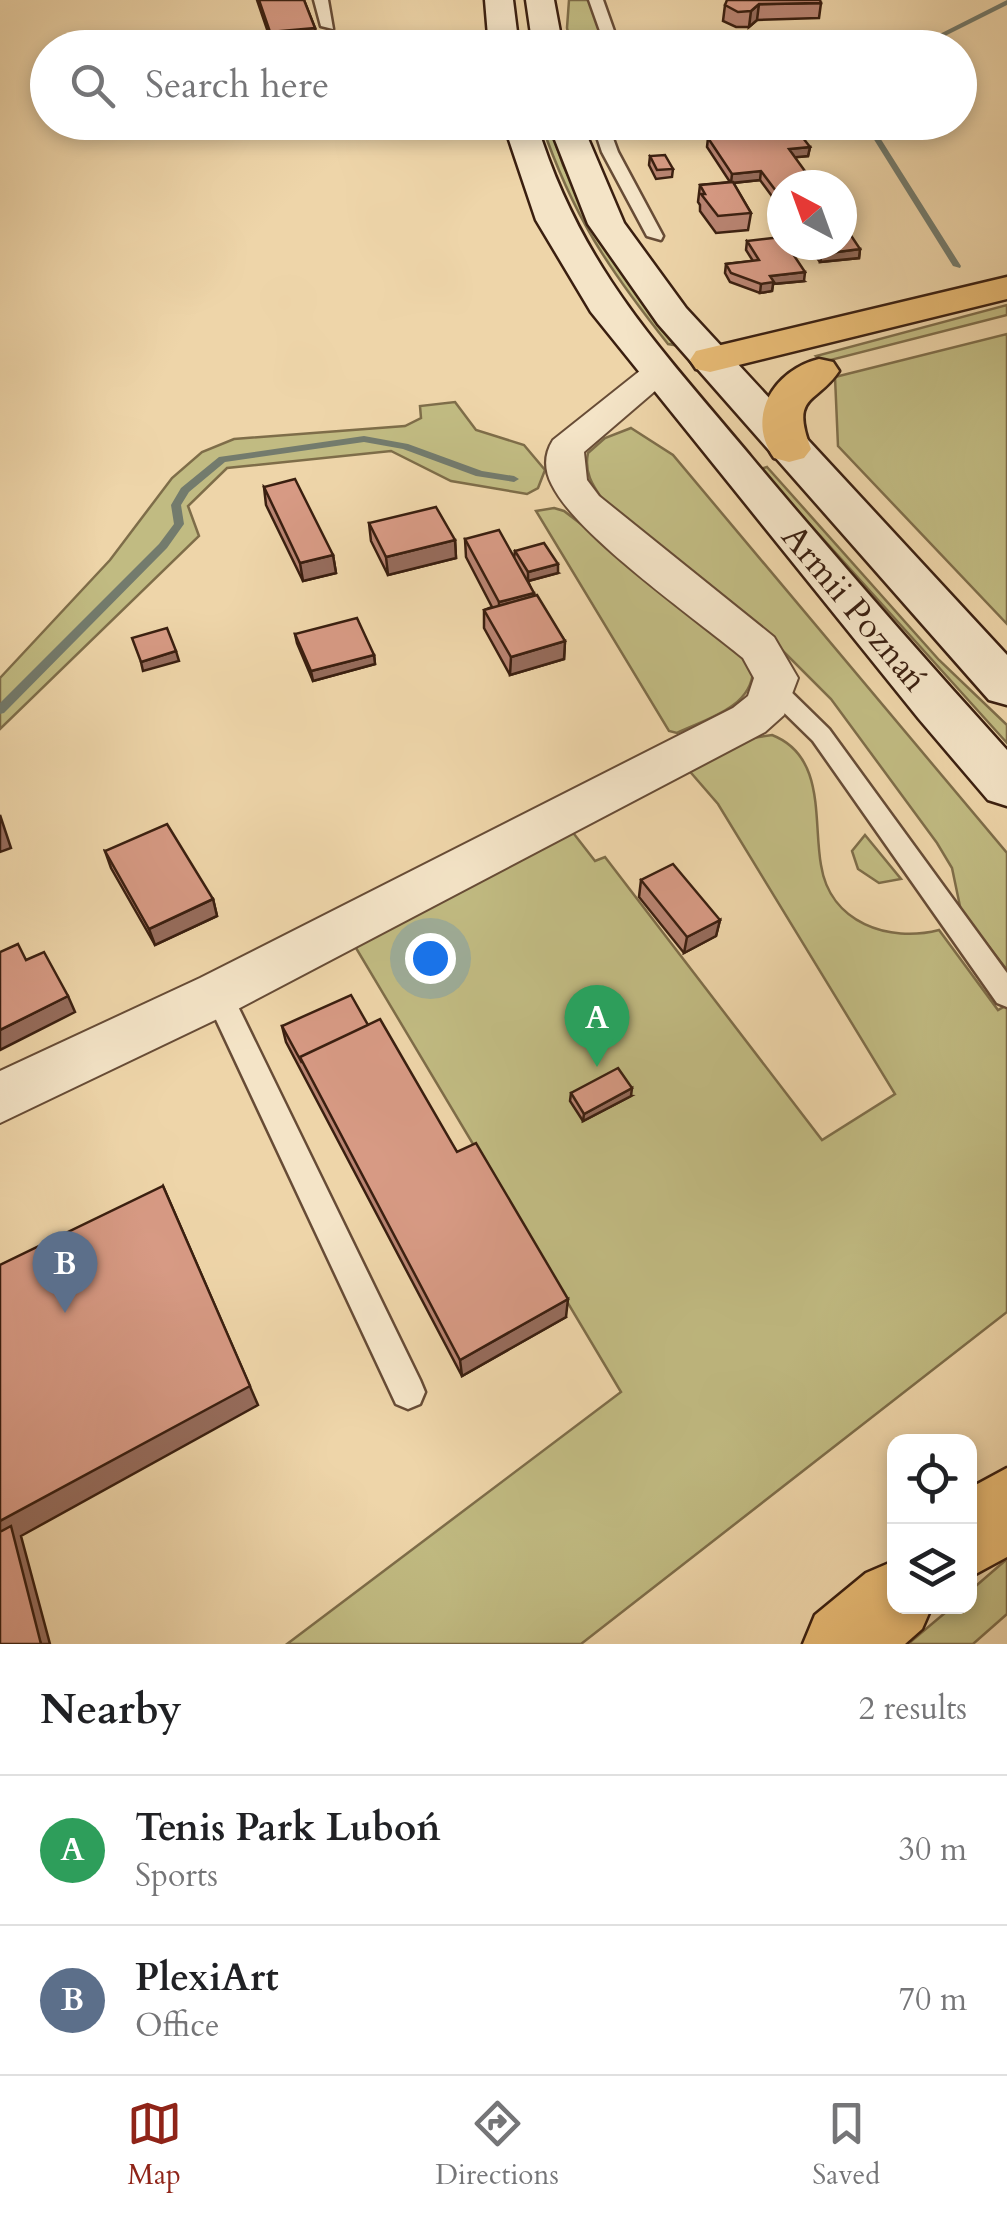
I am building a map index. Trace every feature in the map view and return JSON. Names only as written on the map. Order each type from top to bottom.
[{"type":"highway","points":[[710,360],[1007,288]]},
{"type":"highway","points":[[763,419],[781,414],[786,398],[797,384],[819,371],[1007,322]]},
{"type":"highway","points":[[763,419],[819,371]]},
{"type":"highway","points":[[977,1532],[1007,1506]]},
{"type":"highway","points":[[844,1644],[887,1607]]},
{"type":"main road","points":[[500,0],[502,30]]},
{"type":"main road","points":[[540,0],[545,30]]},
{"type":"main road","name":"Armii Poznań","points":[[524,140],[537,188],[567,249],[658,372],[833,586],[1007,786]]},
{"type":"main road","name":"Armii Poznań","points":[[571,140],[606,224],[648,284],[710,360],[1007,687]]},
{"type":"main road","points":[[658,372],[710,360]]},
{"type":"main road","points":[[696,418],[763,419]]},
{"type":"street","points":[[0,1098],[218,994],[749,720],[768,704],[775,690],[770,664],[748,637],[602,520],[572,489],[565,468],[566,448],[658,372]]},
{"type":"street","points":[[592,424],[696,418]]},
{"type":"lane","points":[[321,0],[328,26]]},
{"type":"lane","points":[[596,0],[606,30]]},
{"type":"lane","points":[[606,140],[655,236]]},
{"type":"lane","points":[[775,690],[822,736],[1007,994]]},
{"type":"lane","points":[[218,994],[408,1392]]},
{"type":"shaded area","points":[[569,0],[590,0],[599,30],[567,28]]},
{"type":"shaded area","points":[[547,140],[555,140],[594,230],[674,345],[668,344],[609,265]]},
{"type":"shaded area","points":[[1007,305],[1007,315],[823,362],[816,356]]},
{"type":"shaded area","points":[[1007,334],[1007,624],[838,446],[835,377]]},
{"type":"shaded area","points":[[455,402],[476,430],[524,445],[545,470],[538,488],[527,494],[451,481],[391,451],[227,468],[188,506],[199,536],[0,729],[0,678],[110,560],[172,478],[202,452],[234,439],[405,426],[421,418],[420,406]]},
{"type":"shaded area","points":[[631,428],[673,455],[1007,853],[1007,970],[961,911],[952,868],[937,843],[831,699],[779,647],[603,500],[588,472],[588,453],[605,438]]},
{"type":"shaded area","points":[[767,467],[939,660],[1007,725],[1007,743],[760,469]]},
{"type":"shaded area","points":[[536,511],[564,511],[724,634],[753,671],[750,684],[736,703],[677,733],[669,731]]},
{"type":"shaded area","points":[[772,735],[789,745],[809,774],[821,865],[836,901],[849,914],[882,930],[939,930],[998,1010],[1007,1005],[1007,1312],[581,1644],[287,1644],[621,1392],[353,943],[571,830],[595,861],[605,857],[822,1140],[895,1094],[718,804],[686,767],[753,738]]},
{"type":"shaded area","points":[[865,835],[901,879],[879,883],[858,869],[852,851]]},
{"type":"shaded area","points":[[1007,1559],[1007,1614],[973,1644],[908,1644],[944,1614],[977,1614],[977,1585]]},
{"type":"building","points":[[259,0],[304,0],[315,28],[269,30]]},
{"type":"building","points":[[727,0],[821,3],[759,4],[751,11],[738,12],[725,5]]},
{"type":"building","points":[[709,140],[805,140],[810,147],[789,149],[804,170],[767,170],[767,179],[761,171],[732,174]]},
{"type":"building","points":[[665,155],[673,169],[657,170],[650,156]]},
{"type":"building","points":[[733,182],[751,213],[718,216],[701,194],[705,194],[700,185]]},
{"type":"building","points":[[767,239],[767,260],[797,260],[805,272],[770,276],[774,282],[761,284],[731,273],[726,264],[759,260],[747,241]]},
{"type":"building","points":[[295,479],[333,555],[300,563],[264,487]]},
{"type":"building","points":[[436,507],[455,540],[386,557],[369,523]]},
{"type":"building","points":[[499,530],[534,593],[499,602],[465,539]]},
{"type":"building","points":[[544,543],[558,564],[528,572],[515,551]]},
{"type":"building","points":[[537,595],[565,641],[511,657],[484,610]]},
{"type":"building","points":[[357,618],[374,655],[311,671],[295,634]]},
{"type":"building","points":[[167,628],[176,651],[141,662],[132,638]]},
{"type":"building","points":[[167,824],[213,899],[149,929],[105,851]]},
{"type":"building","points":[[673,864],[720,920],[687,937],[641,880]]},
{"type":"building","points":[[18,944],[26,960],[44,952],[68,996],[0,1030],[0,952]]},
{"type":"building","points":[[351,995],[368,1025],[300,1057],[302,1063],[282,1026]]},
{"type":"building","points":[[380,1019],[457,1152],[476,1143],[568,1299],[460,1360],[300,1057]]},
{"type":"building","points":[[618,1068],[632,1088],[584,1114],[571,1093]]},
{"type":"building","points":[[163,1186],[250,1386],[0,1521],[0,1265]]},
{"type":"building","points":[[11,1526],[41,1644],[0,1644],[0,1532]]},
{"type":"waterway","points":[[951,30],[1007,2]]},
{"type":"waterway","points":[[877,140],[957,266]]},
{"type":"waterway","points":[[0,710],[163,546],[179,524],[176,505],[185,490],[222,459],[364,439],[405,446],[480,474],[514,479]]},
{"type":"place","name":"Tenis Park Luboń","points":[[597,1067]]},
{"type":"place","name":"PlexiArt","points":[[65,1313]]}]
